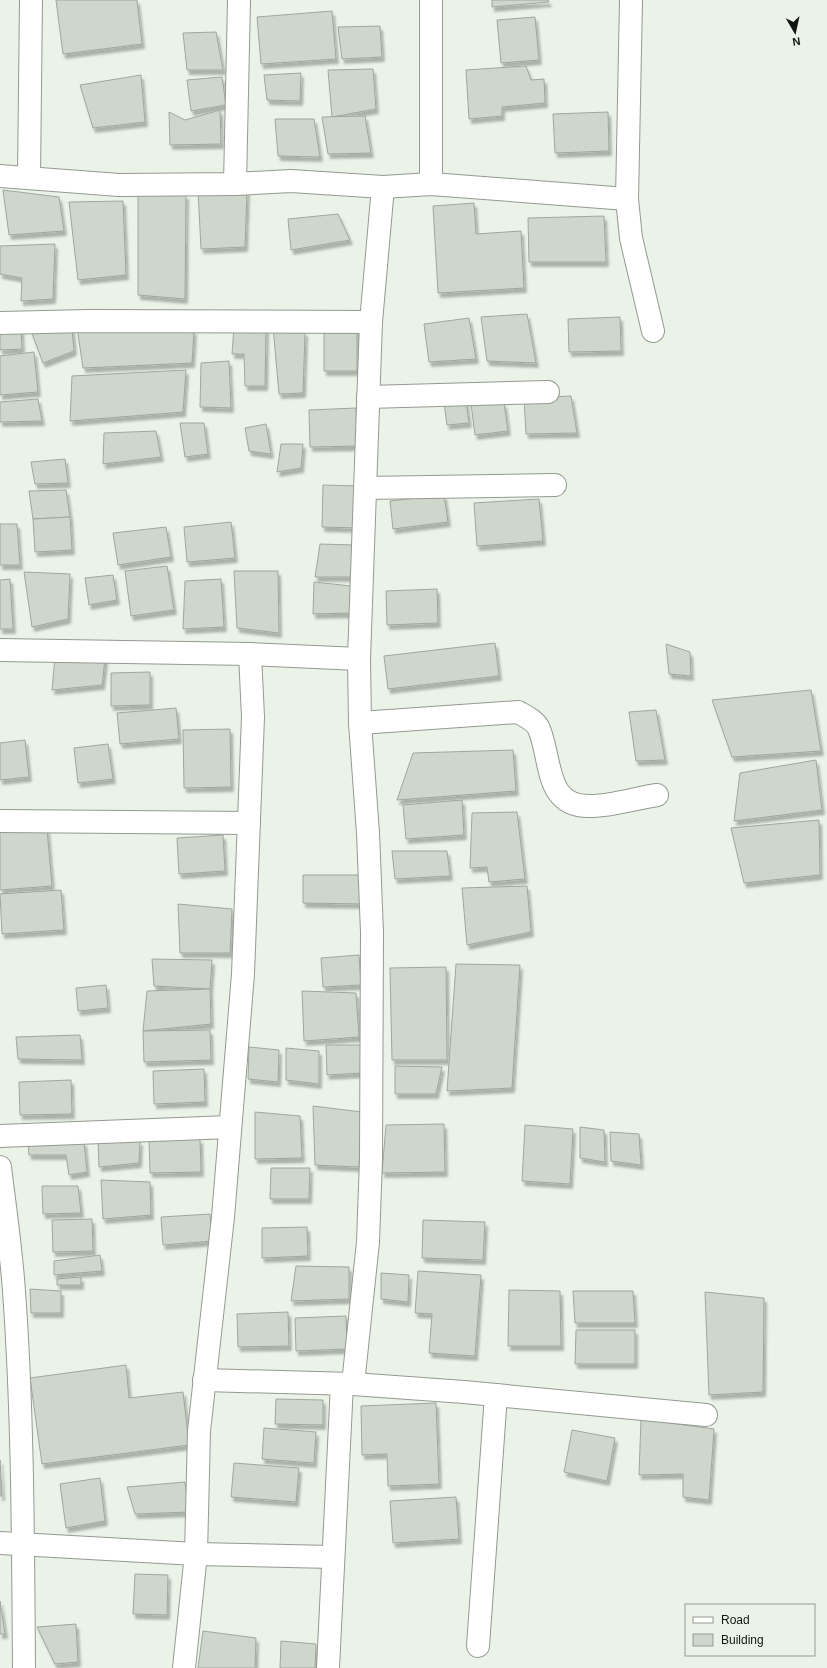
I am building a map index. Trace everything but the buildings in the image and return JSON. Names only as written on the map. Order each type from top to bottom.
[{"type":"street","points":[[29,177],[31,0]]},
{"type":"street","points":[[235,184],[239,0]]},
{"type":"street","points":[[431,0],[431,184]]},
{"type":"street","points":[[631,0],[627,199],[631,238],[653,331]]},
{"type":"street","points":[[0,176],[119,184],[235,184],[291,181],[383,187],[431,184],[627,199]]},
{"type":"street","points":[[328,1668],[333,1557],[347,1384],[368,1242],[371,1159],[372,932],[368,833],[360,723],[359,659],[371,322],[383,187]]},
{"type":"street","points":[[0,323],[88,321],[371,322]]},
{"type":"street","points":[[368,397],[548,392]]},
{"type":"street","points":[[365,488],[555,485]]},
{"type":"street","points":[[0,650],[250,654],[359,659]]},
{"type":"street","points":[[184,1668],[196,1554],[199,1430],[223,1217],[243,974],[253,717],[250,654]]},
{"type":"street","points":[[360,723],[518,712],[538,727],[554,785],[562,799],[576,804],[590,806],[657,795]]},
{"type":"street","points":[[0,821],[249,823]]},
{"type":"street","points":[[0,1136],[230,1127]]},
{"type":"street","points":[[0,1167],[14,1289],[9,1361],[23,1545],[24,1668]]},
{"type":"street","points":[[204,1380],[347,1384],[496,1395],[706,1414]]},
{"type":"street","points":[[478,1646],[496,1395]]},
{"type":"street","points":[[0,1543],[196,1554],[333,1557]]}]
